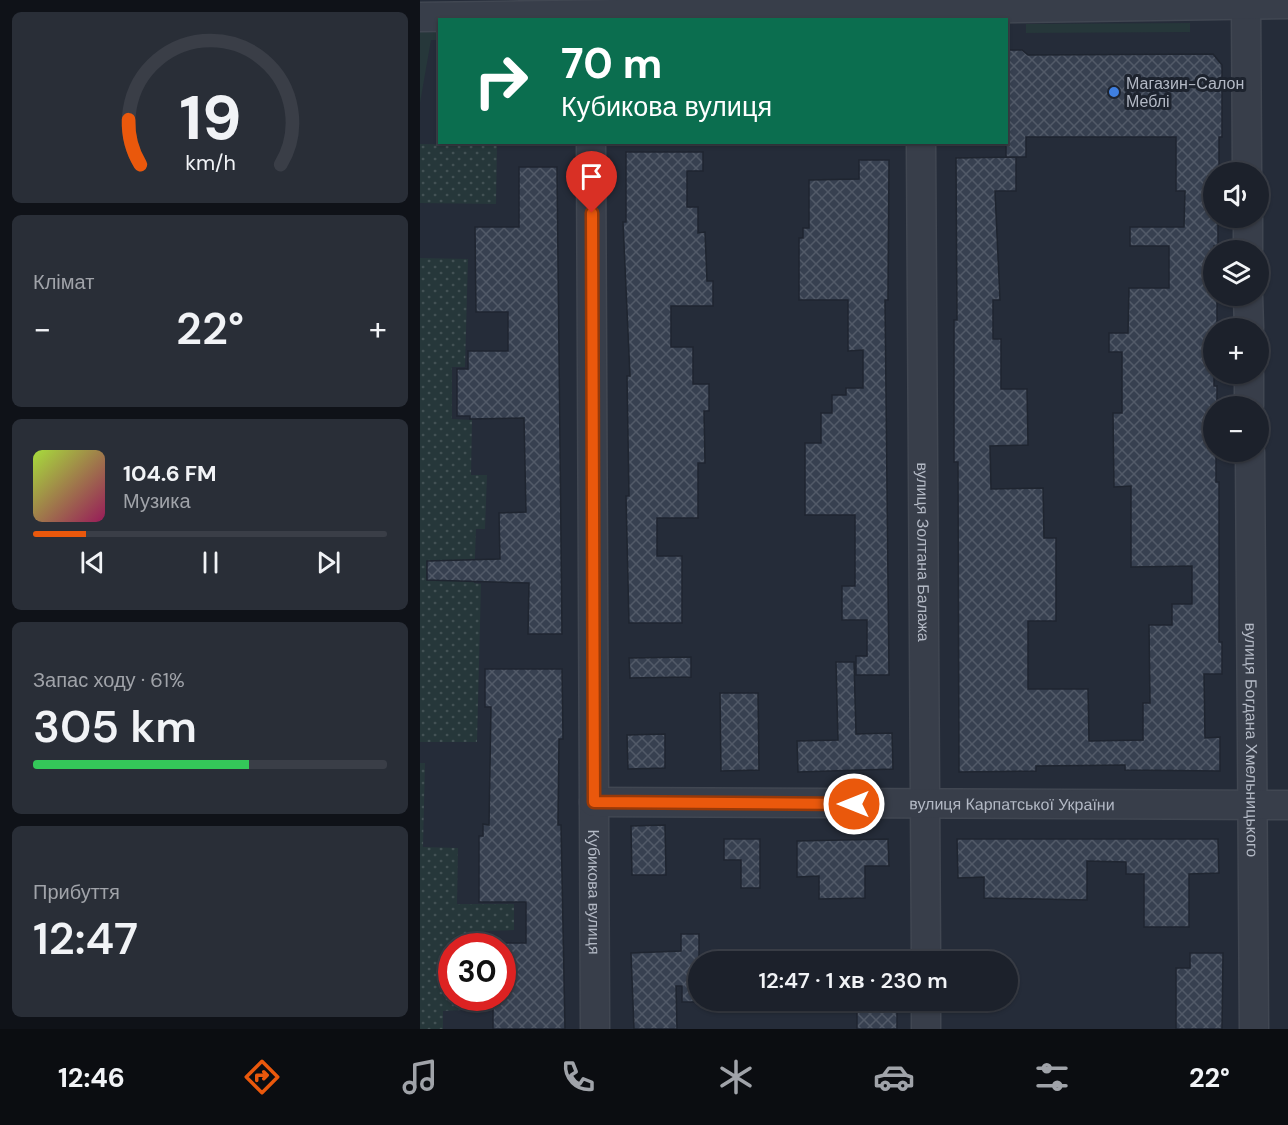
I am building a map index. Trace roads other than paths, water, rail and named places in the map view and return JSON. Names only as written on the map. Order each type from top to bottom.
[{"type":"street","points":[[420,17],[591,16],[784,5],[920,14],[1151,2],[1288,4]]},
{"type":"street","points":[[1246,4],[1248,162]]},
{"type":"street","name":"Кубикова вулиця","points":[[591,144],[595,1029]]},
{"type":"street","name":"вулиця Золтана Балажа","points":[[921,144],[926,951]]},
{"type":"street","name":"вулиця Богдана Хмельницького","points":[[1250,462],[1254,1029]]},
{"type":"street","name":"вулиця Карпатської України","points":[[594,802],[1288,805]]},
{"type":"street","points":[[926,1011],[926,1029]]},
{"type":"place","name":"Магазин-Салон Меблі","points":[[1114,92]]}]
